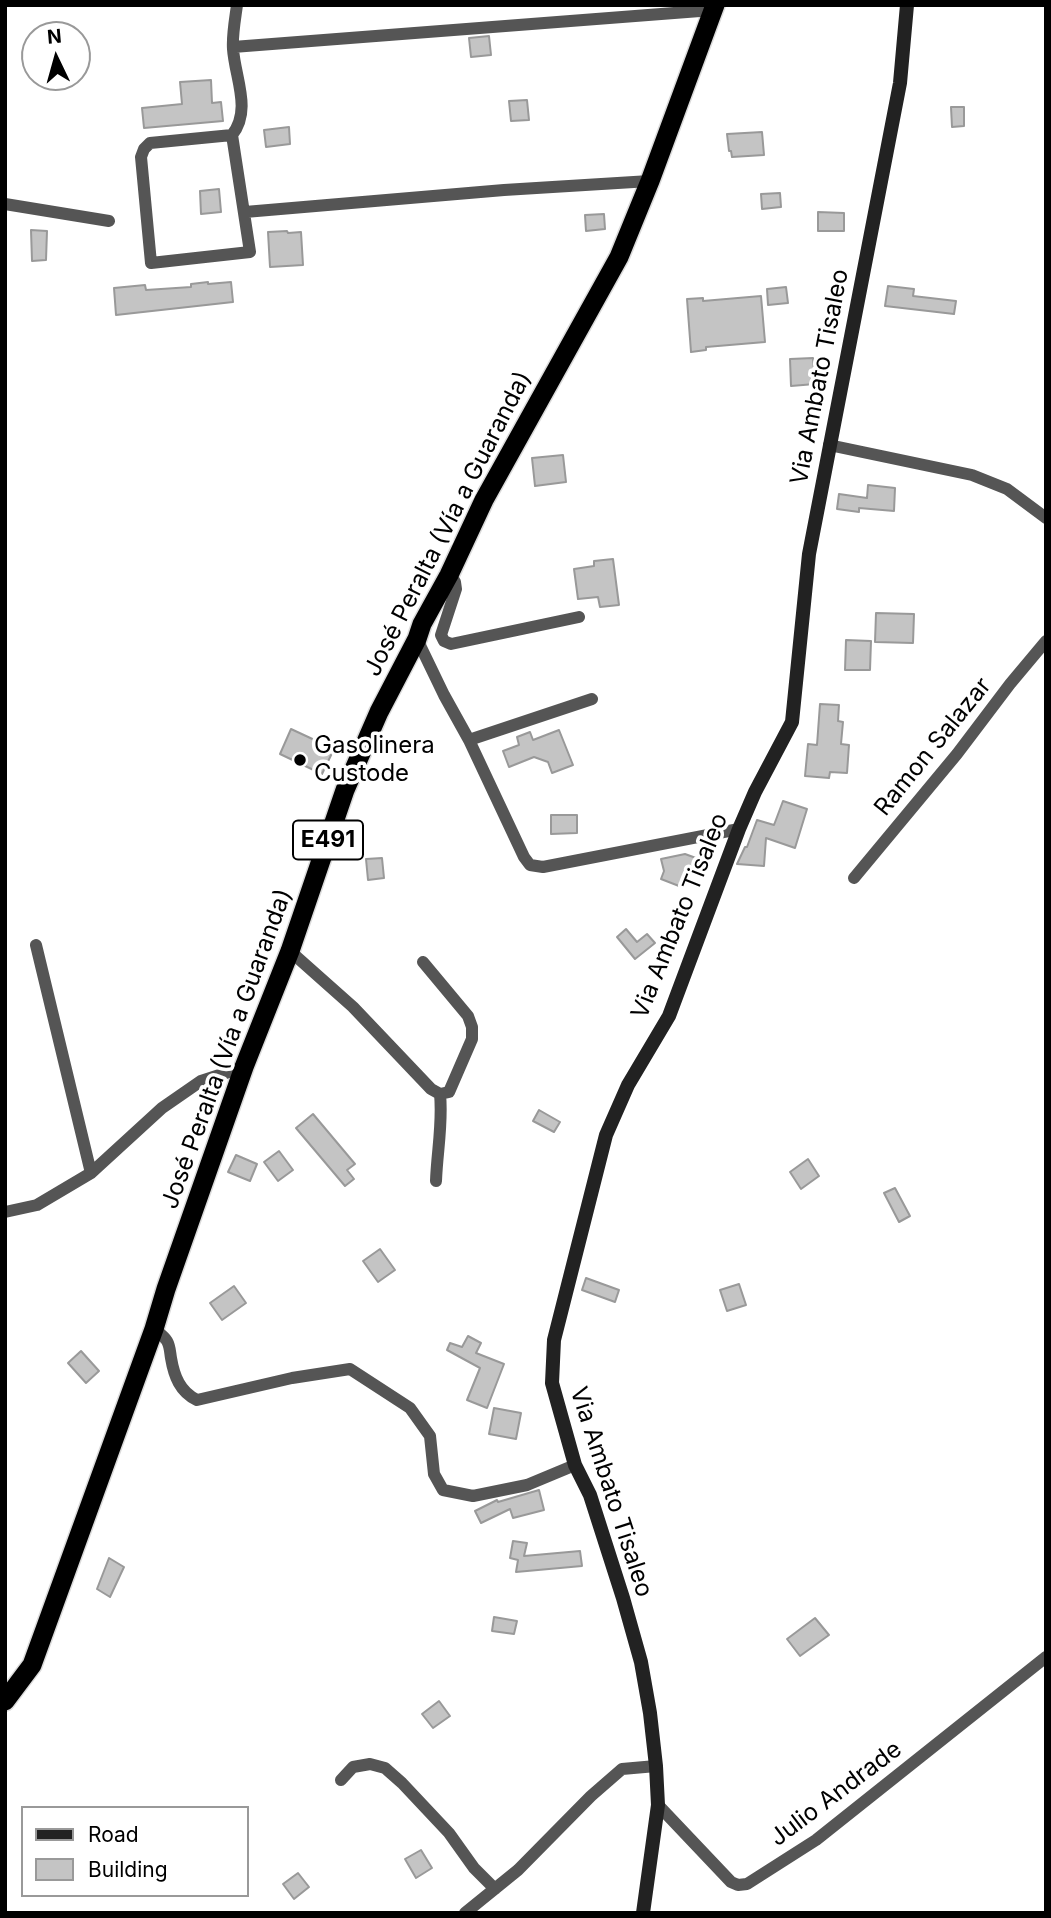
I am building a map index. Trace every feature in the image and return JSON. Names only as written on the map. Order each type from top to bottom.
[{"type":"highway","name":"José Peralta (Vía a Guaranda)","points":[[5,1701],[32,1665],[155,1329],[166,1289],[244,1068],[290,951],[345,790],[379,712],[484,500],[619,257],[714,8]]},
{"type":"main road","name":"Via Ambato Tisaleo","points":[[643,1913],[658,1805],[650,1713],[641,1662],[590,1496],[575,1465],[552,1383],[554,1340],[606,1135],[628,1085],[669,1016],[739,829],[792,722],[809,555],[900,83],[907,5]]},
{"type":"street","points":[[232,135],[150,143],[144,149],[141,157],[151,263],[250,252],[232,135],[242,115],[233,47],[237,5]]},
{"type":"street","points":[[233,47],[714,8]]},
{"type":"street","points":[[245,212],[504,190],[650,181]]},
{"type":"street","points":[[5,204],[109,221]]},
{"type":"street","points":[[829,445],[972,475],[1007,489],[1046,518]]},
{"type":"street","points":[[449,575],[455,582],[456,589],[441,635],[444,641],[451,644],[579,617]]},
{"type":"street","points":[[417,639],[444,695],[470,740],[530,865],[543,867],[739,829]]},
{"type":"street","name":"Ramon Salazar","points":[[854,878],[1046,641]]},
{"type":"street","points":[[470,740],[592,699]]},
{"type":"street","points":[[37,945],[91,1173]]},
{"type":"street","points":[[290,951],[354,1007],[431,1089],[440,1094],[449,1092],[472,1038],[472,1027],[468,1016],[423,962]]},
{"type":"street","points":[[5,1212],[37,1205],[91,1173],[162,1108],[201,1081],[244,1068]]},
{"type":"street","points":[[436,1181],[442,1113],[440,1094]]},
{"type":"street","points":[[155,1329],[166,1338],[170,1347],[173,1370],[180,1386],[187,1395],[197,1400],[292,1378],[350,1369],[410,1408],[429,1436],[434,1474],[443,1490],[473,1496],[527,1485],[575,1465]]},
{"type":"street","name":"Julio Andrade","points":[[658,1805],[731,1882],[738,1885],[747,1884],[816,1840],[1046,1657]]},
{"type":"street","points":[[341,1780],[353,1768],[370,1764],[385,1768],[449,1833],[474,1868],[495,1889]]},
{"type":"street","points":[[465,1913],[518,1870],[591,1796],[622,1769],[656,1766]]},
{"type":"building","points":[[489,36],[491,55],[471,57],[469,38]]},
{"type":"building","points":[[211,80],[212,103],[221,102],[223,121],[144,128],[142,108],[182,104],[180,82]]},
{"type":"building","points":[[527,100],[529,120],[511,121],[509,101]]},
{"type":"building","points":[[951,107],[964,107],[964,126],[952,127]]},
{"type":"building","points":[[289,127],[290,144],[266,147],[264,130]]},
{"type":"building","points":[[762,132],[764,155],[732,157],[727,134]]},
{"type":"building","points":[[219,189],[221,212],[201,214],[200,191]]},
{"type":"building","points":[[780,193],[781,207],[762,209],[761,194]]},
{"type":"building","points":[[818,212],[844,213],[844,231],[818,231]]},
{"type":"building","points":[[604,214],[605,229],[586,231],[585,215]]},
{"type":"building","points":[[31,230],[47,231],[46,260],[32,261]]},
{"type":"building","points":[[268,232],[301,232],[303,265],[270,267]]},
{"type":"building","points":[[231,282],[233,302],[116,315],[114,288],[145,285],[146,290],[191,287],[191,284]]},
{"type":"building","points":[[888,286],[914,289],[913,296],[956,301],[954,314],[885,306]]},
{"type":"building","points":[[786,287],[788,303],[768,305],[767,289]]},
{"type":"building","points":[[761,296],[765,342],[706,347],[706,350],[691,352],[687,299],[703,298],[703,301]]},
{"type":"building","points":[[813,358],[815,384],[791,386],[790,359]]},
{"type":"building","points":[[563,455],[566,482],[535,486],[532,458]]},
{"type":"building","points":[[868,485],[895,488],[894,511],[859,508],[859,512],[837,509],[839,494],[867,498]]},
{"type":"building","points":[[613,559],[619,605],[600,607],[598,597],[578,599],[574,569],[594,566],[594,561]]},
{"type":"building","points":[[876,613],[914,614],[913,643],[875,642]]},
{"type":"building","points":[[846,640],[871,641],[870,670],[845,670]]},
{"type":"building","points":[[820,704],[839,705],[838,721],[843,722],[841,744],[849,745],[847,773],[830,772],[829,778],[805,776],[808,744],[817,745]]},
{"type":"building","points":[[291,729],[334,749],[322,774],[280,754]]},
{"type":"building","points":[[559,730],[573,765],[552,773],[548,762],[534,757],[509,767],[503,751],[519,745],[517,737],[530,732],[533,740]]},
{"type":"building","points":[[783,801],[807,809],[795,848],[766,838],[764,866],[737,864],[757,820],[774,825]]},
{"type":"building","points":[[551,815],[577,815],[577,833],[551,834]]},
{"type":"building","points":[[685,854],[696,858],[686,882],[681,880],[679,886],[661,879],[664,871],[661,859]]},
{"type":"building","points":[[382,858],[384,878],[368,880],[366,859]]},
{"type":"building","points":[[626,929],[637,942],[647,934],[655,943],[635,959],[617,937]]},
{"type":"building","points":[[539,1110],[560,1122],[554,1132],[533,1121]]},
{"type":"building","points":[[313,1114],[355,1164],[347,1170],[354,1179],[345,1186],[296,1128]]},
{"type":"building","points":[[279,1151],[293,1170],[278,1181],[264,1162]]},
{"type":"building","points":[[236,1155],[257,1164],[250,1181],[228,1172]]},
{"type":"building","points":[[808,1159],[819,1176],[801,1189],[790,1172]]},
{"type":"building","points":[[895,1188],[910,1216],[899,1222],[884,1193]]},
{"type":"building","points":[[380,1249],[395,1270],[378,1282],[363,1261]]},
{"type":"building","points":[[586,1278],[619,1290],[615,1302],[582,1290]]},
{"type":"building","points":[[739,1284],[746,1305],[727,1311],[720,1290]]},
{"type":"building","points":[[234,1286],[246,1303],[222,1320],[210,1303]]},
{"type":"building","points":[[468,1336],[481,1343],[476,1353],[504,1364],[487,1408],[467,1400],[480,1368],[447,1350],[450,1343],[462,1347]]},
{"type":"building","points":[[81,1351],[99,1371],[86,1383],[68,1363]]},
{"type":"building","points":[[494,1408],[521,1413],[516,1439],[489,1434]]},
{"type":"building","points":[[539,1490],[544,1510],[513,1518],[510,1509],[481,1523],[475,1511],[497,1500],[498,1502]]},
{"type":"building","points":[[513,1541],[527,1543],[524,1556],[580,1551],[582,1566],[516,1572],[518,1560],[510,1558]]},
{"type":"building","points":[[109,1558],[124,1567],[110,1597],[97,1589]]},
{"type":"building","points":[[494,1617],[517,1621],[514,1634],[492,1631]]},
{"type":"building","points":[[815,1618],[829,1635],[800,1656],[787,1639]]},
{"type":"building","points":[[439,1701],[450,1716],[433,1728],[422,1714]]},
{"type":"building","points":[[421,1850],[432,1868],[416,1878],[405,1859]]},
{"type":"building","points":[[298,1873],[309,1887],[294,1899],[283,1884]]},
{"type":"place","name":"Gasolinera Custode","points":[[300,760]]}]
